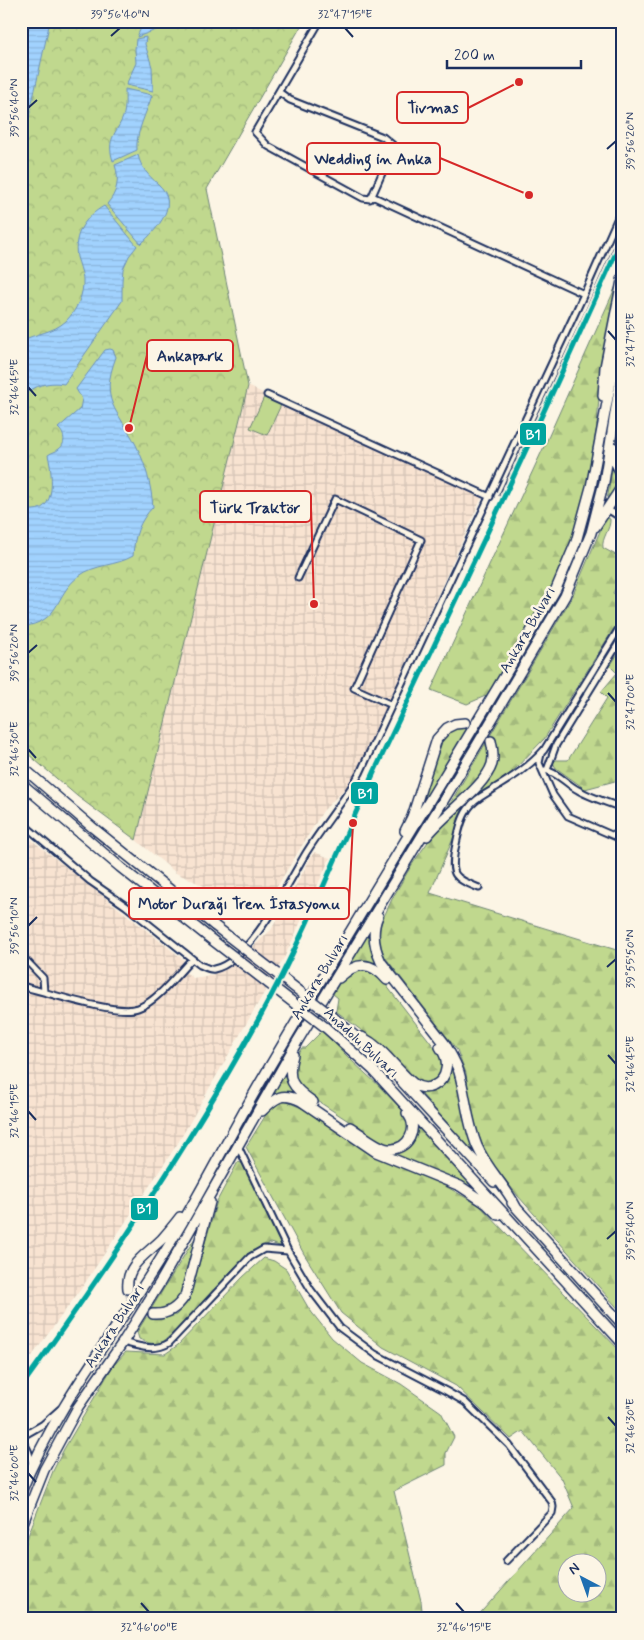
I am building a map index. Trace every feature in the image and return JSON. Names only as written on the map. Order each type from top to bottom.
[{"type":"main road","name":"Ankara Bulvarı","points":[[601,436],[605,367],[623,276]]},
{"type":"main road","name":"Ankara Bulvarı","points":[[21,1492],[32,1465],[64,1406],[148,1281],[258,1085],[556,589],[576,542],[591,487],[623,318]]},
{"type":"main road","name":"Ankara Bulvarı","points":[[21,1528],[44,1470],[74,1415],[161,1281],[297,1042],[565,596],[591,533],[604,482],[623,364]]},
{"type":"main road","name":"Ankara Bulvarı","points":[[614,429],[623,398]]},
{"type":"main road","points":[[591,533],[623,486],[622,475],[613,458],[614,429]]},
{"type":"main road","points":[[612,451],[614,457],[623,463]]},
{"type":"main road","points":[[366,904],[376,880],[408,824],[437,739],[443,731],[451,726],[465,723]]},
{"type":"main road","points":[[491,741],[492,762],[485,777],[438,822],[405,862],[401,877],[375,923],[374,937],[376,952],[387,971],[445,1044],[452,1057],[459,1071],[477,1147],[493,1174],[510,1194],[516,1207]]},
{"type":"main road","name":"Anadolu Bulvarı","points":[[21,766],[92,827],[215,926],[333,1017],[382,1059],[623,1325]]},
{"type":"main road","name":"Anadolu Bulvarı","points":[[21,783],[120,867],[325,1027],[373,1070],[623,1344]]},
{"type":"main road","points":[[330,987],[354,966],[367,966],[381,973],[443,1051],[447,1064],[444,1077],[431,1087],[425,1088],[415,1084],[371,1041],[348,1030]]},
{"type":"main road","points":[[297,1042],[290,1070],[291,1080],[299,1092],[382,1148],[394,1149],[401,1146],[412,1135],[413,1126],[411,1118],[374,1078],[353,1059],[338,1038]]},
{"type":"main road","points":[[252,1122],[273,1100],[280,1096],[294,1097],[302,1101],[376,1152],[460,1186],[487,1204],[552,1275],[566,1281]]},
{"type":"main road","points":[[128,1289],[127,1281],[132,1268],[169,1231],[186,1210],[208,1176]]},
{"type":"main road","points":[[153,1314],[166,1314],[180,1303],[185,1296],[214,1188]]},
{"type":"street","points":[[279,92],[290,100],[383,137],[394,146],[370,199],[363,198],[268,146],[255,132],[320,21]]},
{"type":"street","points":[[372,196],[584,294]]},
{"type":"street","points":[[21,822],[90,881],[126,906],[192,959],[207,968],[221,967],[230,962],[250,942],[264,925],[307,852],[360,773],[584,294],[623,206]]},
{"type":"street","points":[[267,395],[490,496]]},
{"type":"street","points":[[298,578],[335,499],[421,540],[354,688],[392,705]]},
{"type":"street","points":[[607,509],[623,519]]},
{"type":"street","points":[[479,888],[459,880],[454,874],[452,865],[458,832],[467,809],[476,800],[526,768],[541,754],[623,622]]},
{"type":"street","points":[[544,770],[556,745],[623,636]]},
{"type":"street","points":[[541,754],[539,763],[544,770],[553,795],[568,816],[623,840]]},
{"type":"street","points":[[544,770],[552,771],[576,790],[590,797],[623,808]]},
{"type":"street","points":[[21,956],[43,978],[44,992]]},
{"type":"street","points":[[21,986],[93,1006],[127,1010],[138,1008],[156,997],[192,959]]},
{"type":"street","points":[[238,1146],[288,1251],[316,1296],[340,1328],[375,1354],[465,1402],[509,1445],[552,1502],[552,1513],[506,1561]]},
{"type":"street","points":[[123,1342],[145,1347],[163,1346],[169,1343],[250,1257],[264,1250],[288,1251]]},
{"type":"street","points":[[21,1437],[42,1424],[64,1406]]},
{"type":"street","points":[[21,1442],[29,1452],[32,1465]]},
{"type":"shaded area","points":[[248,386],[482,497],[354,779],[323,811],[264,908],[241,903],[176,873],[136,840]]},
{"type":"shaded area","points":[[21,829],[33,841],[184,960],[180,967],[193,978],[212,975],[243,956],[271,930],[314,852],[330,858],[285,956],[178,1143],[81,1289],[21,1371]]},
{"type":"green space","points":[[21,21],[304,21],[207,189],[248,386],[136,840],[77,796],[21,748]]},
{"type":"green space","points":[[616,286],[587,484],[577,527],[550,591],[490,694],[467,704],[431,690],[548,438]]},
{"type":"green space","points":[[264,397],[281,405],[267,435],[250,428]]},
{"type":"green space","points":[[623,413],[623,460],[618,457],[617,438]]},
{"type":"green space","points":[[613,464],[620,476],[619,484],[607,501]]},
{"type":"green space","points":[[606,517],[610,519],[610,523],[603,541],[603,548],[623,559],[623,574],[613,593],[623,599],[623,614],[544,739],[511,773],[466,808],[430,893],[623,952],[623,1314],[518,1196],[487,1157],[478,1134],[469,1098],[466,1073],[457,1050],[385,957],[379,942],[380,925],[393,897],[411,866],[437,829],[488,777],[490,758],[483,774],[445,812],[572,597]]},
{"type":"green space","points":[[623,646],[623,774],[615,781],[585,789],[556,768],[553,763],[556,760],[568,760],[607,698],[601,692],[617,673],[610,666]]},
{"type":"green space","points":[[456,727],[469,728],[418,811],[437,744],[445,733]]},
{"type":"green space","points":[[371,928],[385,972],[362,962],[349,964]]},
{"type":"green space","points":[[355,969],[369,969],[379,976],[438,1052],[442,1061],[442,1069],[439,1076],[432,1083],[424,1084],[414,1080],[379,1044],[336,1011],[338,998],[333,994],[342,979]]},
{"type":"green space","points":[[322,1031],[405,1113],[408,1133],[403,1140],[388,1145],[382,1143],[301,1090],[293,1075],[295,1058],[302,1048],[305,1048]]},
{"type":"green space","points":[[452,1061],[479,1159],[419,1091],[430,1090]]},
{"type":"green space","points":[[286,1071],[298,1096],[287,1092],[273,1094]]},
{"type":"green space","points":[[285,1101],[304,1109],[349,1139],[447,1187],[479,1205],[623,1354],[623,1619],[475,1619],[574,1508],[562,1479],[523,1431],[511,1439],[456,1386],[383,1347],[341,1313],[304,1254],[246,1147],[272,1105]]},
{"type":"green space","points":[[420,1128],[469,1183],[467,1185],[389,1153],[407,1146],[413,1139],[416,1129]]},
{"type":"green space","points":[[238,1162],[245,1164],[283,1247],[270,1243],[252,1251],[176,1331],[160,1344],[149,1343],[139,1339],[137,1332],[195,1238],[186,1271],[183,1292],[178,1301],[154,1317],[162,1319],[176,1315],[188,1302],[217,1201]]},
{"type":"green space","points":[[264,1258],[274,1261],[286,1269],[309,1309],[332,1338],[362,1363],[401,1384],[441,1412],[454,1437],[446,1453],[446,1465],[394,1491],[421,1601],[423,1619],[21,1619],[21,1559],[29,1533],[53,1471],[64,1449],[113,1366],[126,1352],[165,1354],[178,1345],[243,1277]]},
{"type":"water","points":[[30,21],[50,21],[21,153],[21,63]]},
{"type":"water","points":[[148,21],[180,21],[137,37]]},
{"type":"water","points":[[146,37],[145,44],[152,67],[153,91],[126,85],[136,63],[136,39]]},
{"type":"water","points":[[125,89],[152,95],[140,130],[137,150],[113,161],[111,142],[124,114]]},
{"type":"water","points":[[138,155],[143,168],[165,192],[167,200],[164,216],[154,231],[141,244],[107,204],[117,186],[115,165]]},
{"type":"water","points":[[104,206],[137,246],[129,256],[123,269],[122,301],[64,384],[52,383],[40,386],[25,394],[21,399],[21,341],[56,328],[66,321],[73,312],[79,302],[83,285],[83,276],[76,249],[79,234],[91,215]]},
{"type":"water","points":[[105,350],[113,350],[116,357],[109,385],[112,404],[143,460],[153,507],[144,518],[138,530],[133,556],[120,562],[85,572],[70,584],[51,614],[34,624],[21,627],[21,508],[33,510],[42,508],[47,502],[51,485],[48,455],[62,447],[64,441],[63,435],[58,428],[80,409],[82,399],[76,389]]},
{"type":"tunnel","points":[[128,1289],[136,1306],[153,1314]]},
{"type":"railway","points":[[500,495],[623,228]]},
{"type":"transit line","name":"B1","points":[[21,1387],[148,1204],[207,1109],[278,983],[623,237]]},
{"type":"place","name":"Tivmas","points":[[519,82]]},
{"type":"place","name":"Wedding in Anka","points":[[529,195]]},
{"type":"place","name":"Ankapark","points":[[129,428]]},
{"type":"place","name":"Türk Traktör","points":[[314,604]]},
{"type":"place","name":"Motor Durağı Tren İstasyonu","points":[[353,823]]}]
